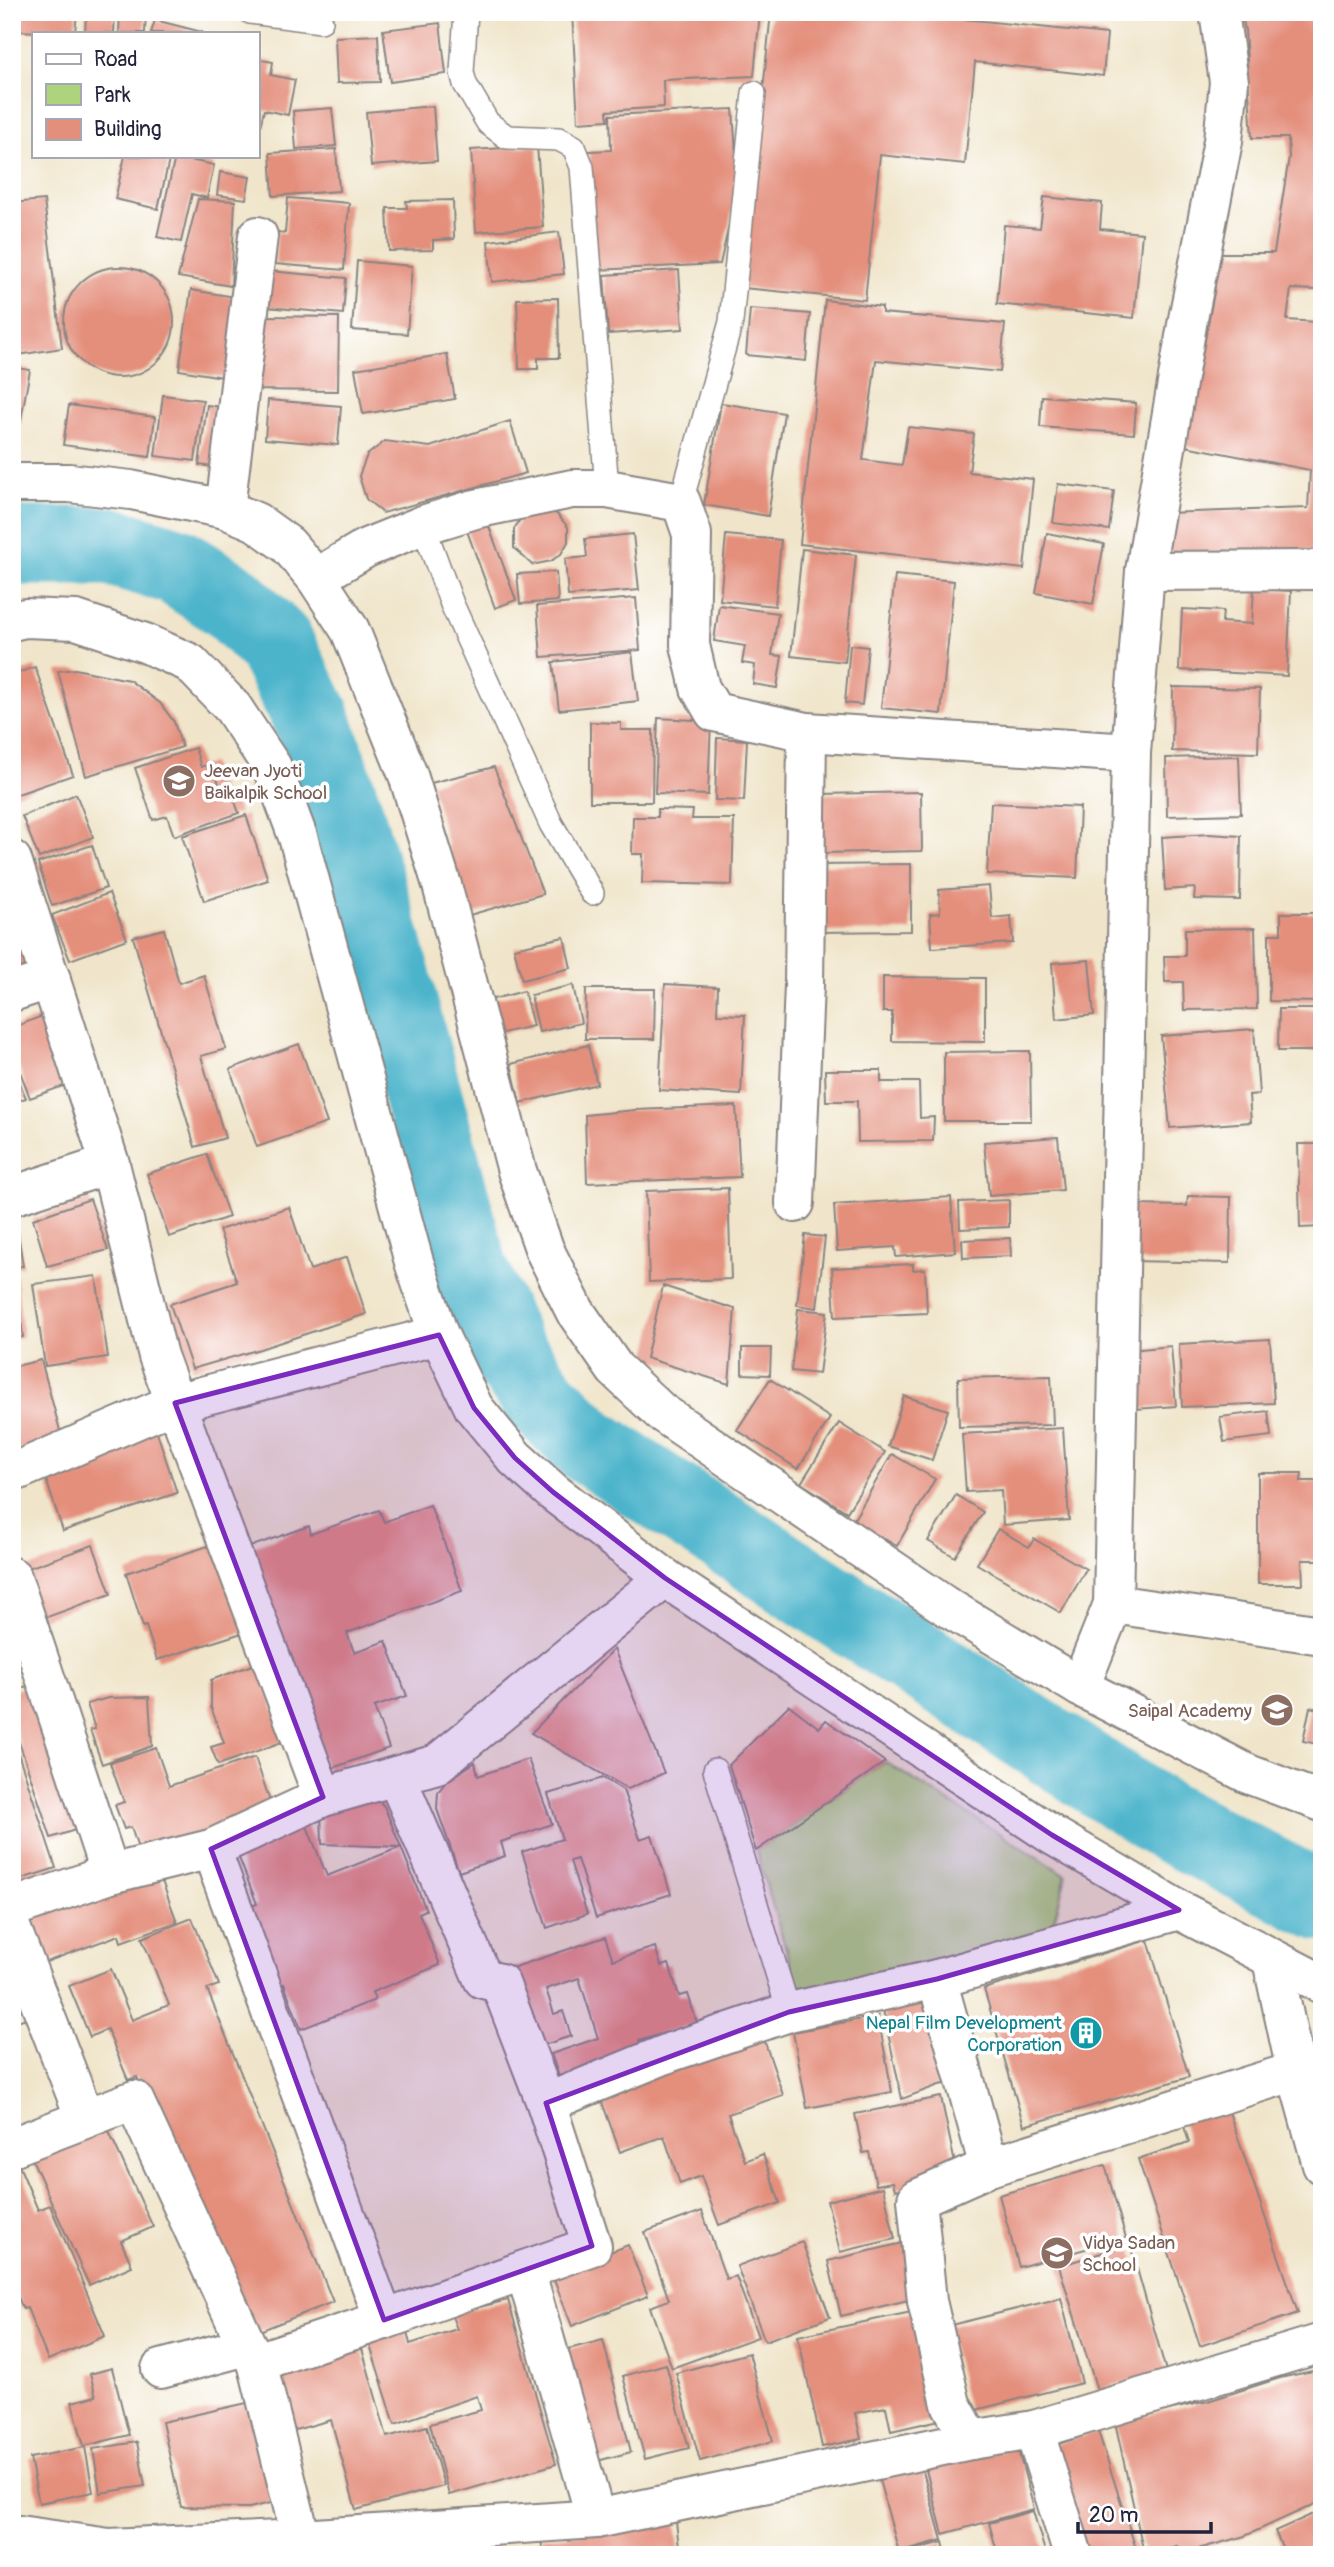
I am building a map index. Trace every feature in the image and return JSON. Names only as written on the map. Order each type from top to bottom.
[{"type":"street","points":[[1080,1688],[1113,1604],[1131,753],[1145,571],[1188,318],[1223,141],[1230,82],[1219,12]]},
{"type":"street","points":[[225,509],[258,236]]},
{"type":"street","points":[[12,483],[69,483],[131,490],[225,509],[256,522],[288,545],[316,578],[350,630],[408,775],[442,886],[517,1171],[545,1251],[582,1321],[615,1369],[661,1412],[944,1605],[1080,1688],[1248,1774],[1322,1802]]},
{"type":"street","points":[[316,578],[366,548],[422,525],[475,509],[572,489],[607,489],[681,502],[692,534],[690,645],[701,688],[714,712],[807,732],[1131,753]]},
{"type":"street","points":[[1145,571],[1322,570]]},
{"type":"street","points":[[12,621],[25,618],[76,620],[145,643],[190,663],[233,708],[272,767],[298,837],[414,1262],[439,1335],[474,1408],[514,1458],[553,1492],[665,1578],[1052,1835],[1179,1910],[1322,1984]]},
{"type":"street","points":[[795,1203],[804,985],[807,732]]},
{"type":"street","points":[[12,860],[110,1164],[158,1356],[323,1797]]},
{"type":"street","points":[[12,992],[51,979]]},
{"type":"street","points":[[12,1196],[110,1164]]},
{"type":"street","points":[[12,1473],[175,1403],[439,1335]]},
{"type":"street","points":[[12,1577],[110,1874]]},
{"type":"street","points":[[12,1908],[110,1874],[211,1849],[323,1797],[437,1764],[665,1578]]},
{"type":"street","points":[[1113,1604],[1322,1635]]},
{"type":"street","points":[[161,2368],[252,2354],[384,2320],[592,2246],[546,2103],[500,1983],[483,1979],[396,1776]]},
{"type":"street","points":[[211,1849],[384,2320]]},
{"type":"street","points":[[546,2103],[671,2052],[789,2012],[937,1979],[1179,1910]]},
{"type":"street","points":[[12,1930],[85,2118]]},
{"type":"street","points":[[1272,1960],[1296,2071],[1322,2165]]},
{"type":"street","points":[[937,1979],[989,2167]]},
{"type":"street","points":[[971,2440],[951,2404],[927,2301],[917,2199],[989,2167],[1296,2071]]},
{"type":"street","points":[[12,2147],[134,2100],[252,2354],[301,2539]]},
{"type":"street","points":[[525,2270],[596,2519]]},
{"type":"street","points":[[12,2534],[109,2549],[596,2519],[971,2440],[1034,2430],[1322,2343]]},
{"type":"street","points":[[1034,2430],[1073,2555]]},
{"type":"lane","points":[[250,12],[321,21]]},
{"type":"lane","points":[[466,12],[462,72],[465,84],[488,123],[507,137],[559,139],[574,147],[582,167],[607,489]]},
{"type":"lane","points":[[681,502],[731,322],[754,93]]},
{"type":"lane","points":[[422,525],[452,604],[551,824],[592,893]]},
{"type":"lane","points":[[715,1770],[789,2012]]},
{"type":"highlighted area","points":[[439,1335],[474,1408],[515,1458],[553,1492],[665,1578],[1052,1835],[1179,1910],[937,1979],[789,2012],[546,2103],[592,2246],[384,2320],[211,1849],[323,1797],[175,1403]]},
{"type":"green space","points":[[885,1762],[1066,1875],[1052,1928],[809,1996],[799,1992],[756,1851]]},
{"type":"building","points":[[12,12],[77,12],[75,32],[12,31]]},
{"type":"building","points":[[86,12],[115,12],[114,32],[85,32]]},
{"type":"building","points":[[120,12],[146,12],[145,32],[119,32]]},
{"type":"building","points":[[572,12],[760,12],[754,76],[663,80],[664,107],[607,111],[608,120],[578,122]]},
{"type":"building","points":[[771,12],[896,12],[1107,34],[1103,76],[975,62],[965,164],[880,155],[865,300],[743,288]]},
{"type":"building","points":[[1241,12],[1322,12],[1322,551],[1165,553],[1166,513],[1308,508],[1310,470],[1185,446],[1215,287],[1214,253],[1274,253],[1289,157],[1288,138],[1252,138],[1245,30]],"holes":[[[1291,289],[1318,290],[1317,322],[1287,320]]]},
{"type":"building","points":[[155,20],[202,32],[151,32]]},
{"type":"building","points":[[440,23],[446,74],[390,82],[383,30]]},
{"type":"building","points":[[378,35],[380,82],[337,83],[335,37]]},
{"type":"building","points":[[259,59],[273,62],[271,75],[295,80],[288,115],[264,110],[259,131]]},
{"type":"building","points":[[433,106],[437,161],[371,166],[366,112]]},
{"type":"building","points":[[332,108],[336,146],[296,149],[293,111]]},
{"type":"building","points":[[733,109],[738,186],[720,264],[595,270],[589,151],[611,150],[610,115]]},
{"type":"building","points":[[537,146],[543,227],[476,232],[471,150]]},
{"type":"building","points":[[336,149],[339,191],[273,196],[270,153]]},
{"type":"building","points":[[125,158],[170,158],[158,209],[115,199]]},
{"type":"building","points":[[175,158],[214,165],[207,198],[192,194],[181,242],[157,237]]},
{"type":"building","points":[[220,172],[250,177],[246,199],[217,195]]},
{"type":"building","points":[[1044,197],[1102,203],[1100,229],[1142,233],[1134,318],[997,304],[1004,225],[1040,228]]},
{"type":"building","points":[[288,198],[349,203],[344,270],[275,264],[277,232],[285,233]]},
{"type":"building","points":[[198,199],[235,201],[231,286],[178,277]]},
{"type":"building","points":[[44,200],[62,348],[12,356],[12,203]]},
{"type":"building","points":[[453,200],[454,239],[433,240],[433,250],[389,251],[387,208],[407,208],[406,201]]},
{"type":"building","points":[[559,232],[564,274],[492,282],[488,241]]},
{"type":"building","points":[[357,261],[412,266],[407,334],[352,330]]},
{"type":"building","points":[[119,267],[140,271],[158,283],[170,301],[174,322],[170,343],[158,361],[140,373],[119,377],[98,373],[80,361],[68,343],[64,322],[68,301],[80,283],[98,271]]},
{"type":"building","points":[[679,270],[683,329],[608,334],[604,275]]},
{"type":"building","points":[[269,271],[346,278],[343,314],[267,307]]},
{"type":"building","points":[[191,290],[242,298],[229,378],[179,370]]},
{"type":"building","points":[[558,298],[559,358],[538,358],[538,369],[519,369],[517,299]]},
{"type":"building","points":[[825,300],[882,307],[882,313],[1005,324],[1000,372],[876,360],[863,460],[902,465],[908,427],[974,434],[969,472],[1033,479],[1024,569],[800,544]]},
{"type":"building","points":[[750,309],[810,314],[806,361],[746,355]]},
{"type":"building","points":[[264,316],[339,317],[338,391],[246,390],[247,351],[264,351]]},
{"type":"building","points":[[447,354],[455,399],[363,414],[355,369]]},
{"type":"building","points":[[12,367],[30,370],[20,425],[12,424]]},
{"type":"building","points":[[163,395],[203,400],[195,461],[155,456]]},
{"type":"building","points":[[1042,396],[1136,403],[1134,434],[1040,427]]},
{"type":"building","points":[[268,400],[341,406],[338,445],[265,439]]},
{"type":"building","points":[[721,403],[784,413],[768,516],[704,505]]},
{"type":"building","points":[[69,405],[155,417],[150,457],[63,445]]},
{"type":"building","points":[[207,405],[234,409],[226,469],[199,465]]},
{"type":"building","points":[[510,421],[526,473],[383,513],[366,499],[359,476],[367,455],[385,441],[430,447]]},
{"type":"building","points":[[1058,484],[1114,491],[1109,530],[1053,523]]},
{"type":"building","points":[[543,508],[557,514],[568,527],[568,542],[561,554],[551,561],[532,565],[514,548],[514,529],[525,512]]},
{"type":"building","points":[[487,521],[516,600],[495,608],[466,528]]},
{"type":"building","points":[[1047,533],[1104,544],[1093,604],[1036,593]]},
{"type":"building","points":[[633,534],[639,590],[568,596],[565,559],[587,557],[585,539]]},
{"type":"building","points":[[726,535],[781,540],[775,606],[720,600]]},
{"type":"building","points":[[802,549],[856,555],[845,662],[791,656]]},
{"type":"building","points":[[556,572],[558,601],[520,604],[517,574]]},
{"type":"building","points":[[895,575],[954,581],[941,714],[881,708]]},
{"type":"building","points":[[1254,589],[1291,591],[1287,676],[1179,670],[1182,609],[1223,611],[1222,622],[1252,624]]},
{"type":"building","points":[[636,598],[640,650],[541,657],[537,606]]},
{"type":"building","points":[[719,605],[778,613],[772,655],[782,656],[777,688],[753,684],[755,665],[742,663],[745,646],[714,641]]},
{"type":"building","points":[[850,645],[868,647],[862,705],[845,703]]},
{"type":"building","points":[[632,652],[638,701],[559,710],[553,662]]},
{"type":"building","points":[[35,667],[73,775],[12,796],[12,675]]},
{"type":"building","points":[[75,669],[129,680],[160,703],[174,722],[182,747],[86,776],[58,671]]},
{"type":"building","points":[[1173,687],[1260,689],[1258,753],[1172,751]]},
{"type":"building","points":[[658,718],[711,721],[708,795],[655,793]]},
{"type":"building","points":[[590,722],[621,723],[621,730],[653,730],[652,802],[590,802]]},
{"type":"building","points":[[717,738],[747,740],[744,801],[715,800]]},
{"type":"building","name":"Jeevan Jyoti Baikalpik School","points":[[195,748],[201,767],[212,763],[223,796],[232,793],[239,813],[174,836],[167,816],[153,820],[135,768]]},
{"type":"building","points":[[1239,756],[1241,814],[1167,816],[1166,758]]},
{"type":"building","points":[[494,767],[543,894],[466,916],[431,783]]},
{"type":"building","points":[[921,792],[922,851],[822,853],[820,794]]},
{"type":"building","points":[[76,794],[93,837],[39,858],[22,816]]},
{"type":"building","points":[[991,803],[1080,807],[1077,878],[987,874]]},
{"type":"building","points":[[658,809],[693,810],[692,819],[734,819],[732,885],[642,883],[643,854],[632,854],[633,817],[658,817]]},
{"type":"building","points":[[246,815],[268,880],[204,901],[182,836]]},
{"type":"building","points":[[1209,834],[1241,836],[1240,900],[1194,899],[1195,888],[1165,890],[1162,837]]},
{"type":"building","points":[[92,845],[106,888],[52,906],[38,863]]},
{"type":"building","points":[[911,864],[911,931],[816,932],[816,865]]},
{"type":"building","points":[[989,886],[992,918],[1011,916],[1013,943],[932,948],[930,914],[940,913],[939,890]]},
{"type":"building","points":[[109,893],[127,939],[70,960],[52,915]]},
{"type":"building","points":[[1281,913],[1322,913],[1322,1002],[1269,1001],[1269,934],[1281,934]]},
{"type":"building","points":[[1255,928],[1257,1009],[1184,1010],[1183,982],[1165,982],[1164,956],[1185,956],[1185,929]]},
{"type":"building","points":[[164,929],[179,983],[204,975],[226,1049],[201,1056],[225,1138],[195,1147],[133,937]]},
{"type":"building","points":[[25,933],[38,972],[12,981],[12,938]]},
{"type":"building","points":[[564,937],[571,968],[522,980],[514,948]]},
{"type":"building","points":[[1089,960],[1094,1015],[1056,1019],[1052,963]]},
{"type":"building","points":[[883,977],[985,978],[985,1042],[892,1041],[892,1012],[883,1012]]},
{"type":"building","points":[[665,984],[718,987],[717,1014],[745,1015],[741,1095],[659,1090]]},
{"type":"building","points":[[573,985],[581,1023],[539,1032],[531,995]]},
{"type":"building","points":[[586,989],[655,989],[654,1039],[585,1039]]},
{"type":"building","points":[[524,991],[533,1026],[498,1034],[490,1000]]},
{"type":"building","points":[[1279,1009],[1320,1009],[1320,1051],[1278,1051]]},
{"type":"building","points":[[47,1014],[72,1083],[30,1098],[12,1050],[12,1028]]},
{"type":"building","points":[[1254,1029],[1259,1094],[1249,1095],[1251,1122],[1170,1128],[1161,1036]]},
{"type":"building","points":[[299,1044],[327,1123],[257,1147],[230,1069]]},
{"type":"building","points":[[588,1045],[597,1084],[520,1103],[511,1064]]},
{"type":"building","points":[[1030,1051],[1031,1121],[944,1121],[944,1052]]},
{"type":"building","points":[[12,1065],[26,1098],[12,1103]]},
{"type":"building","points":[[825,1070],[881,1070],[881,1082],[919,1082],[920,1118],[934,1117],[933,1141],[858,1142],[857,1101],[826,1101]]},
{"type":"building","points":[[736,1106],[740,1177],[587,1183],[585,1115]]},
{"type":"building","points":[[1058,1137],[1063,1190],[989,1196],[984,1142]]},
{"type":"building","points":[[1298,1144],[1322,1144],[1322,1227],[1300,1228]]},
{"type":"building","points":[[207,1154],[229,1217],[169,1237],[147,1174]]},
{"type":"building","points":[[728,1188],[731,1279],[649,1282],[646,1191]]},
{"type":"building","points":[[1188,1196],[1231,1197],[1230,1263],[1130,1261],[1131,1205],[1187,1206]]},
{"type":"building","points":[[951,1197],[955,1252],[896,1257],[895,1247],[837,1251],[834,1205]]},
{"type":"building","points":[[90,1199],[108,1250],[47,1266],[33,1219]]},
{"type":"building","points":[[1009,1200],[1009,1227],[960,1229],[959,1202]]},
{"type":"building","points":[[289,1207],[310,1270],[347,1257],[366,1314],[192,1369],[170,1304],[237,1282],[219,1230]]},
{"type":"building","points":[[15,1212],[23,1266],[12,1267],[12,1213]]},
{"type":"building","points":[[805,1235],[825,1237],[817,1308],[797,1305]]},
{"type":"building","points":[[1010,1238],[1011,1256],[963,1258],[962,1240]]},
{"type":"building","points":[[913,1264],[913,1270],[925,1269],[927,1313],[835,1317],[832,1268]]},
{"type":"building","points":[[16,1275],[23,1337],[12,1338],[12,1276]]},
{"type":"building","points":[[96,1276],[108,1357],[45,1366],[33,1284]]},
{"type":"building","points":[[663,1286],[735,1309],[729,1384],[646,1358]]},
{"type":"building","points":[[798,1309],[827,1312],[819,1374],[791,1371]]},
{"type":"building","points":[[1270,1339],[1274,1403],[1182,1407],[1179,1344]]},
{"type":"building","points":[[1171,1346],[1176,1406],[1136,1409],[1131,1350]]},
{"type":"building","points":[[742,1348],[771,1348],[770,1375],[742,1374]]},
{"type":"building","points":[[41,1360],[62,1438],[12,1452],[12,1367]]},
{"type":"building","points":[[1051,1376],[1053,1425],[959,1427],[958,1378]]},
{"type":"building","points":[[770,1379],[830,1418],[798,1469],[737,1430]]},
{"type":"building","points":[[904,1396],[948,1410],[932,1460],[888,1446]]},
{"type":"building","points":[[1268,1411],[1271,1436],[1224,1442],[1220,1417]]},
{"type":"building","points":[[839,1423],[885,1452],[847,1512],[801,1483]]},
{"type":"building","points":[[155,1426],[177,1493],[63,1531],[41,1464]]},
{"type":"building","points":[[1063,1428],[1069,1520],[1003,1525],[1001,1490],[966,1492],[962,1434]]},
{"type":"building","points":[[892,1454],[935,1479],[897,1546],[853,1521]]},
{"type":"building","points":[[1258,1473],[1302,1473],[1301,1481],[1322,1481],[1322,1560],[1302,1560],[1303,1584],[1258,1584]]},
{"type":"building","points":[[956,1495],[983,1512],[955,1557],[928,1541]]},
{"type":"building","points":[[430,1505],[462,1591],[347,1633],[354,1652],[386,1641],[407,1696],[374,1707],[389,1748],[327,1770],[244,1549],[309,1526],[311,1534],[379,1510],[384,1522]]},
{"type":"building","points":[[998,1529],[1029,1547],[1034,1539],[1086,1569],[1061,1613],[977,1564]]},
{"type":"building","points":[[217,1543],[245,1632],[157,1660],[146,1626],[143,1627],[126,1573]]},
{"type":"building","points":[[93,1545],[111,1594],[39,1620],[22,1570]]},
{"type":"building","points":[[614,1649],[664,1773],[628,1789],[531,1733]]},
{"type":"building","points":[[258,1663],[285,1741],[218,1765],[211,1747],[224,1743],[211,1707],[211,1680]]},
{"type":"building","points":[[36,1683],[84,1827],[51,1838],[12,1721],[12,1691]]},
{"type":"building","points":[[149,1697],[152,1746],[102,1764],[90,1730],[95,1729],[87,1704],[108,1698]]},
{"type":"building","points":[[789,1705],[819,1728],[826,1720],[885,1762],[756,1851],[729,1765]]},
{"type":"building","points":[[1310,1707],[1322,1710],[1322,1745],[1303,1741]]},
{"type":"building","points":[[12,1735],[56,1868],[12,1882]]},
{"type":"building","points":[[156,1748],[169,1786],[255,1757],[273,1810],[140,1855],[131,1827],[124,1829],[115,1805],[124,1802],[110,1763]]},
{"type":"building","points":[[528,1759],[552,1824],[501,1842],[505,1856],[459,1872],[437,1809],[438,1792],[445,1783],[475,1762],[478,1776]]},
{"type":"building","points":[[603,1778],[623,1790],[640,1839],[652,1835],[671,1894],[596,1918],[577,1859],[570,1861],[587,1914],[547,1928],[522,1852],[562,1839],[548,1794]]},
{"type":"building","points":[[367,1790],[384,1806],[401,1847],[322,1844],[321,1810]]},
{"type":"building","points":[[304,1819],[327,1876],[401,1847],[426,1910],[419,1913],[440,1965],[372,1992],[375,2000],[301,2029],[284,1984],[275,1987],[244,1909],[257,1904],[234,1845]]},
{"type":"building","points":[[159,1873],[177,1922],[121,1942],[119,1935],[38,1965],[19,1914]]},
{"type":"building","points":[[192,1918],[219,1985],[207,1989],[333,2302],[252,2334],[137,2077],[128,2080],[107,2029],[90,2037],[69,1986],[111,1969],[132,2020],[169,2005],[142,1938]]},
{"type":"building","points":[[605,1937],[613,1960],[655,1947],[661,1966],[669,1964],[679,1996],[688,1994],[697,2023],[639,2041],[644,2054],[561,2082],[551,2054],[598,2038],[579,1978],[546,1989],[554,2014],[563,2011],[571,2036],[529,2050],[503,1971]]},
{"type":"building","name":"Nepal Film Development Corporation","points":[[1148,1940],[1189,2077],[1024,2126],[984,1989]]},
{"type":"building","points":[[12,1980],[26,2018],[12,2023]]},
{"type":"building","points":[[933,1996],[949,2083],[902,2099],[882,2005]]},
{"type":"building","points":[[878,2016],[892,2092],[807,2108],[793,2032]]},
{"type":"building","points":[[761,2031],[783,2095],[728,2114],[745,2161],[763,2154],[780,2203],[719,2225],[701,2176],[680,2184],[664,2136],[620,2152],[597,2088]]},
{"type":"building","points":[[941,2097],[958,2178],[895,2190],[893,2182],[876,2185],[869,2152],[863,2153],[855,2114]]},
{"type":"building","points":[[1227,2106],[1298,2313],[1200,2346],[1138,2159],[1189,2142],[1182,2120]]},
{"type":"building","points":[[105,2123],[153,2227],[121,2241],[132,2266],[89,2285],[31,2157]]},
{"type":"building","points":[[18,2163],[38,2210],[50,2205],[105,2336],[48,2360],[27,2308],[23,2309],[12,2283],[12,2165]]},
{"type":"building","points":[[1105,2165],[1126,2238],[1019,2267],[999,2195]]},
{"type":"building","points":[[883,2187],[895,2239],[840,2252],[827,2201]]},
{"type":"building","points":[[702,2211],[726,2279],[736,2276],[758,2337],[672,2368],[650,2307],[669,2300],[645,2232]]},
{"type":"building","points":[[802,2242],[830,2317],[765,2341],[737,2266]]},
{"type":"building","points":[[907,2242],[921,2297],[841,2316],[828,2261]]},
{"type":"building","points":[[1130,2244],[1166,2371],[1097,2390],[1059,2266]]},
{"type":"building","points":[[628,2245],[648,2296],[572,2326],[552,2275]]},
{"type":"building","points":[[1061,2298],[1082,2383],[968,2412],[947,2326]]},
{"type":"building","points":[[508,2300],[556,2464],[449,2495],[430,2424],[481,2410],[477,2396],[395,2424],[368,2339],[406,2327],[410,2344],[457,2329],[451,2314]]},
{"type":"building","points":[[921,2310],[944,2419],[891,2431],[886,2407],[855,2413],[861,2439],[822,2447],[798,2336]]},
{"type":"building","points":[[359,2338],[387,2437],[427,2426],[444,2486],[356,2510],[331,2420],[288,2432],[269,2363]]},
{"type":"building","points":[[603,2340],[631,2452],[586,2464],[557,2352]]},
{"type":"building","points":[[749,2353],[773,2441],[700,2461],[676,2373]]},
{"type":"building","points":[[666,2364],[689,2448],[645,2459],[623,2376]]},
{"type":"building","points":[[112,2368],[129,2435],[84,2446],[72,2402],[96,2396],[90,2374]]},
{"type":"building","points":[[1322,2369],[1322,2501],[1245,2536],[1180,2554],[1177,2546],[1144,2553],[1115,2422],[1208,2401],[1280,2378]]},
{"type":"building","points":[[256,2401],[280,2501],[249,2508],[181,2507],[162,2422]]},
{"type":"building","points":[[1098,2431],[1138,2555],[1084,2555],[1049,2447]]},
{"type":"building","points":[[137,2442],[145,2486],[100,2493],[93,2449]]},
{"type":"building","points":[[1017,2446],[1034,2509],[943,2534],[926,2470]]},
{"type":"building","points":[[85,2447],[93,2492],[39,2503],[30,2458]]},
{"type":"building","points":[[922,2468],[942,2540],[899,2552],[879,2480]]},
{"type":"building","points":[[1322,2510],[1322,2555],[1285,2555],[1275,2531]]},
{"type":"building","points":[[1033,2511],[1046,2555],[998,2555],[989,2523]]},
{"type":"building","points":[[676,2522],[680,2555],[543,2555],[541,2538]]},
{"type":"building","points":[[494,2539],[496,2555],[437,2555],[437,2546]]},
{"type":"building","points":[[943,2542],[946,2555],[906,2555],[905,2552]]},
{"type":"waterway","points":[[12,546],[109,546],[176,566],[232,602],[274,643],[311,717],[345,816],[380,934],[469,1270],[505,1349],[542,1400],[587,1444],[1165,1821],[1322,1902]]},
{"type":"place","name":"Jeevan Jyoti Baikalpik School","points":[[179,781]]},
{"type":"place","name":"Saipal Academy","points":[[1277,1710]]},
{"type":"place","name":"Nepal Film Development Corporation","points":[[1086,2033]]},
{"type":"place","name":"Vidya Sadan School","points":[[1057,2253]]}]
